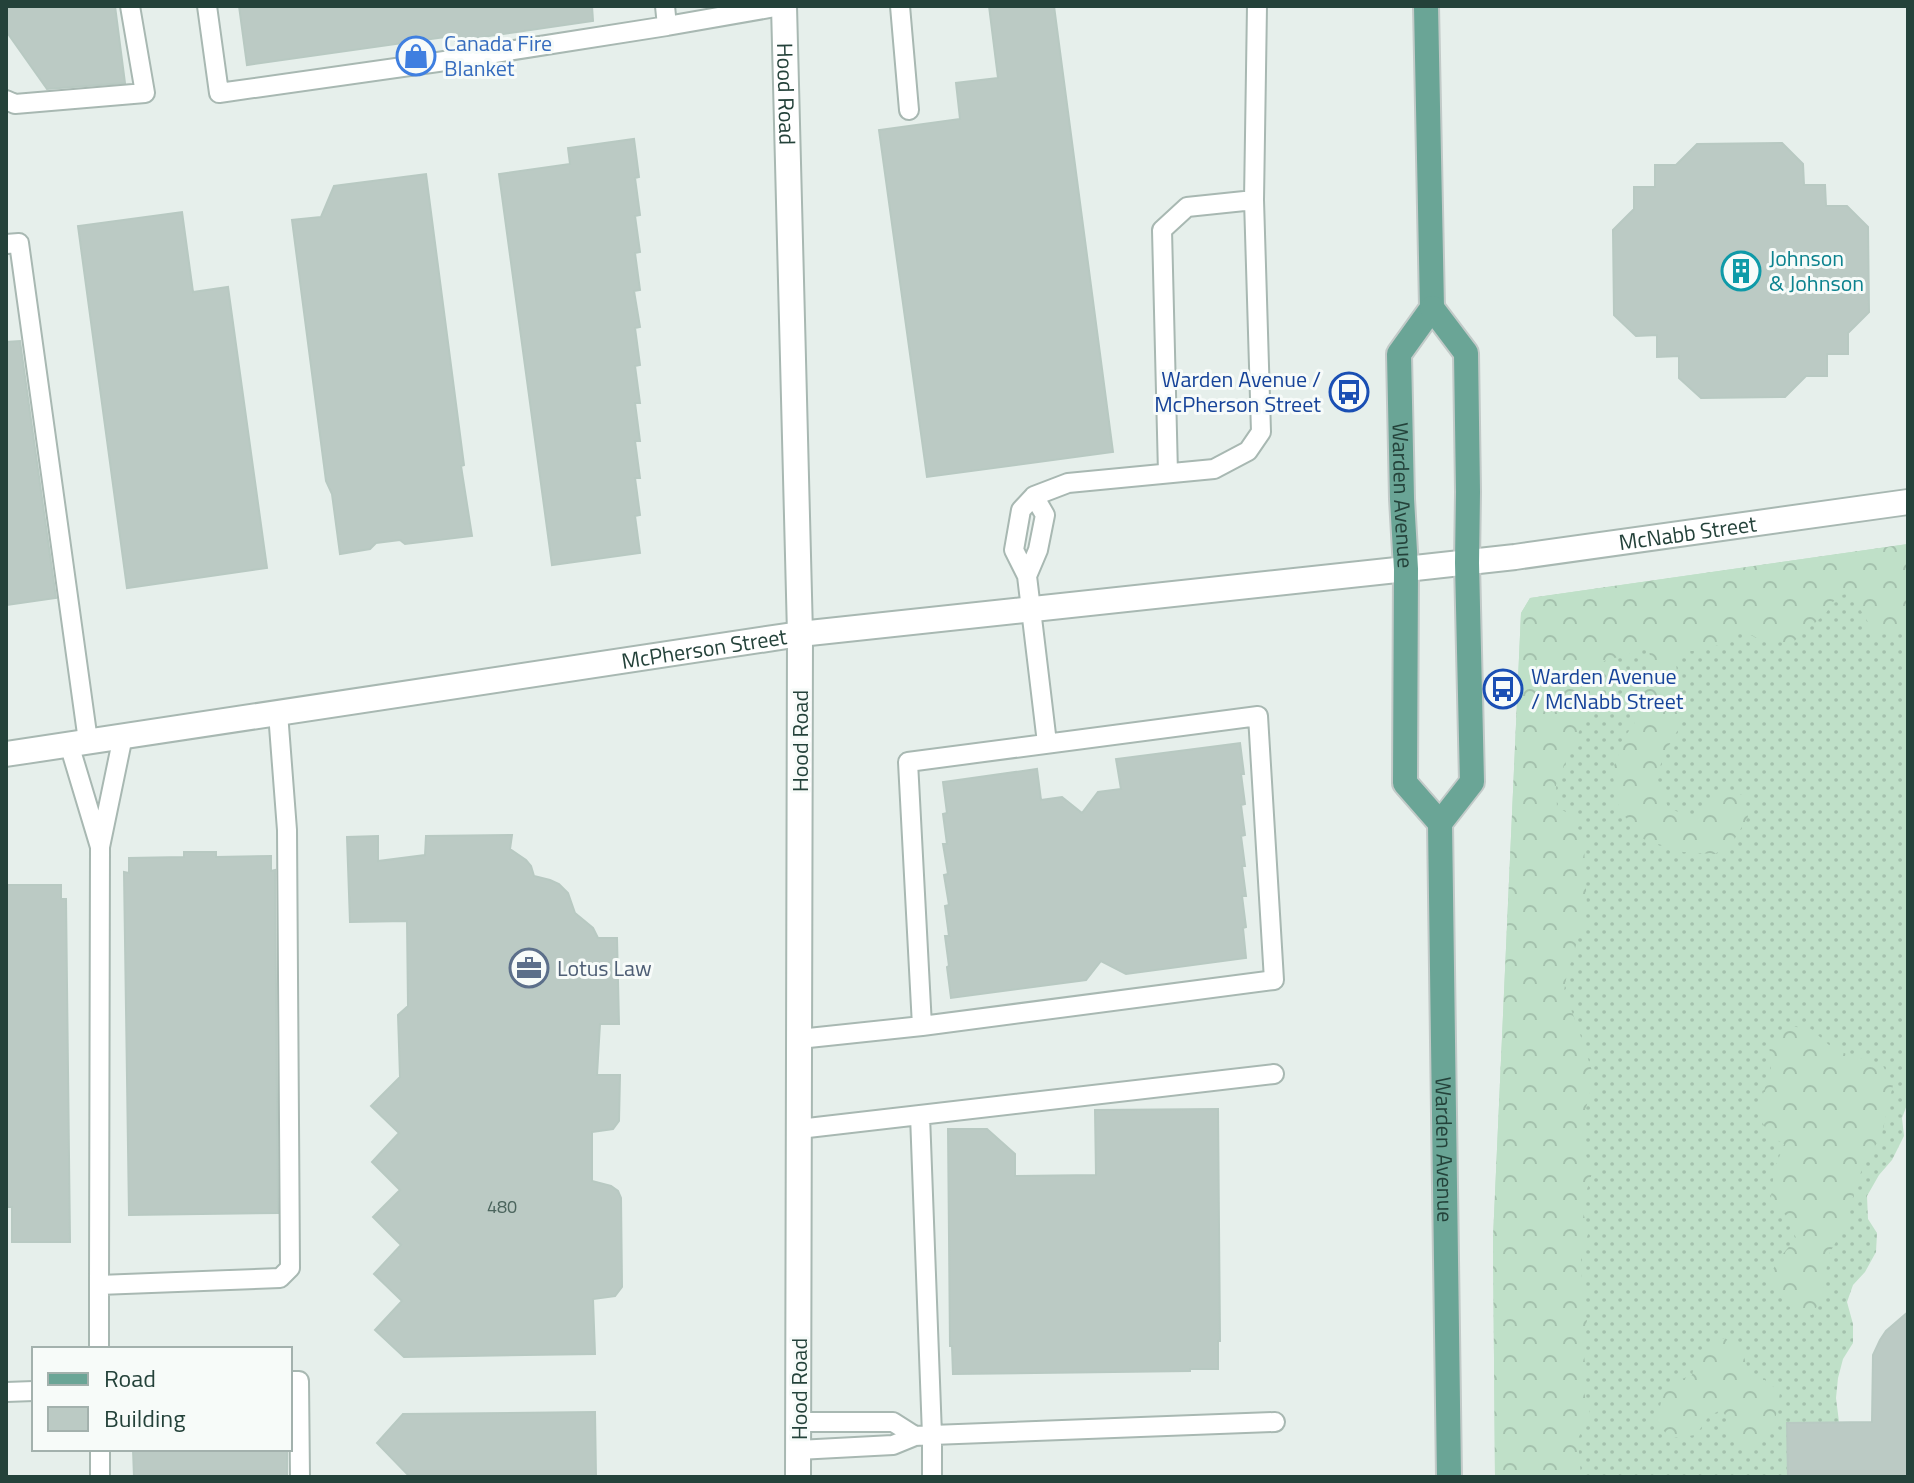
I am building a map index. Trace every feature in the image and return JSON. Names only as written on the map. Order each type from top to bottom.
[{"type":"main road","points":[[1426,6],[1432,308],[1466,353],[1472,782],[1440,823]]},
{"type":"main road","name":"Warden Avenue","points":[[1432,308],[1399,354],[1406,569],[1405,783],[1440,823],[1449,1477]]},
{"type":"street","name":"Hood Road","points":[[782,6],[800,634],[798,1477]]},
{"type":"street","name":"McNabb Street","points":[[1406,569],[1908,502]]},
{"type":"street","name":"McPherson Street","points":[[6,754],[800,634],[1406,569]]},
{"type":"lane","points":[[6,100],[15,104],[145,93],[130,6]]},
{"type":"lane","points":[[207,6],[219,93],[438,62],[782,6]]},
{"type":"lane","points":[[665,6],[667,26]]},
{"type":"lane","points":[[900,6],[909,110]]},
{"type":"lane","points":[[1047,743],[1027,576],[1038,550],[1045,515],[1034,496],[1068,483],[1214,469],[1248,451],[1261,432],[1254,200],[1257,6]]},
{"type":"lane","points":[[1168,473],[1162,230],[1187,207],[1254,200]]},
{"type":"lane","points":[[6,244],[19,243],[79,743],[100,847],[99,1347]]},
{"type":"lane","points":[[99,1285],[280,1278],[290,1268],[287,830],[278,713]]},
{"type":"lane","points":[[799,1039],[922,1026],[1274,980],[1258,716],[908,762],[922,1026]]},
{"type":"lane","points":[[100,847],[123,736]]},
{"type":"lane","points":[[799,1129],[1274,1074]]},
{"type":"lane","points":[[920,1115],[923,1436],[932,1477]]},
{"type":"lane","points":[[292,1381],[299,1381],[300,1477]]},
{"type":"lane","points":[[6,1392],[32,1391]]},
{"type":"lane","points":[[798,1422],[893,1422],[923,1436]]},
{"type":"lane","points":[[798,1450],[893,1445],[923,1436],[1275,1422]]},
{"type":"lane","points":[[100,1451],[100,1477]]},
{"type":"green space","points":[[1908,544],[1908,1102],[1902,1118],[1904,1136],[1867,1196],[1868,1219],[1877,1233],[1876,1252],[1865,1272],[1853,1285],[1847,1302],[1853,1324],[1853,1343],[1843,1359],[1838,1378],[1836,1398],[1839,1422],[1787,1423],[1788,1477],[1495,1477],[1493,1239],[1521,613],[1530,598]]},
{"type":"green space","points":[[1908,544],[1908,634],[1876,635],[1850,593],[1837,596],[1826,613],[1792,643],[1763,641],[1736,628],[1729,641],[1702,651],[1679,651],[1676,665],[1680,689],[1679,728],[1664,754],[1656,780],[1669,809],[1696,817],[1729,789],[1744,796],[1748,817],[1732,843],[1715,854],[1683,852],[1643,839],[1619,809],[1612,771],[1626,735],[1638,718],[1640,691],[1650,656],[1648,645],[1604,661],[1584,701],[1581,727],[1556,785],[1557,808],[1573,815],[1584,845],[1587,910],[1564,991],[1594,1077],[1586,1108],[1582,1144],[1592,1173],[1582,1206],[1588,1234],[1581,1258],[1583,1307],[1587,1320],[1583,1347],[1586,1371],[1583,1389],[1590,1413],[1578,1439],[1581,1477],[1495,1477],[1493,1239],[1521,613],[1530,598]]},
{"type":"green space","points":[[1789,1026],[1811,1029],[1829,1045],[1846,1054],[1882,1064],[1893,1085],[1881,1138],[1868,1155],[1857,1182],[1845,1226],[1829,1254],[1821,1299],[1812,1315],[1788,1306],[1769,1277],[1796,1238],[1787,1217],[1771,1198],[1774,1171],[1784,1144],[1770,1136],[1757,1113],[1771,1069],[1769,1042]]},
{"type":"green space","points":[[1725,1338],[1742,1351],[1749,1372],[1780,1392],[1772,1426],[1756,1444],[1746,1448],[1728,1434],[1726,1416],[1721,1410],[1709,1416],[1696,1435],[1671,1438],[1657,1424],[1665,1392],[1692,1375],[1696,1359],[1706,1343]]},
{"type":"building","points":[[6,6],[115,6],[125,83],[47,89],[6,31]]},
{"type":"building","points":[[239,6],[592,6],[593,21],[455,41],[446,40],[445,37],[247,65]]},
{"type":"building","points":[[989,6],[1054,6],[1113,452],[927,477],[879,130],[960,119],[956,83],[998,78]]},
{"type":"building","points":[[634,139],[640,215],[635,216],[640,252],[635,253],[640,290],[634,291],[640,327],[635,328],[640,365],[635,366],[640,403],[635,403],[640,441],[635,441],[640,478],[635,478],[640,515],[635,516],[640,553],[552,565],[499,174],[570,164],[568,148]]},
{"type":"building","name":"Johnson & Johnson","points":[[1782,143],[1803,164],[1804,185],[1825,185],[1826,206],[1847,206],[1868,227],[1869,312],[1848,333],[1848,354],[1827,354],[1827,376],[1806,376],[1785,397],[1701,398],[1679,378],[1679,356],[1657,357],[1657,335],[1636,336],[1614,315],[1613,230],[1634,209],[1634,187],[1655,187],[1655,165],[1676,165],[1697,144]]},
{"type":"building","points":[[426,174],[472,536],[405,544],[400,540],[376,543],[370,549],[340,554],[332,494],[326,481],[292,220],[321,217],[334,186]]},
{"type":"building","points":[[182,212],[193,292],[228,287],[267,568],[127,588],[78,226]]},
{"type":"building","points":[[20,341],[56,598],[6,605],[6,342]]},
{"type":"building","points":[[1240,743],[1245,804],[1241,805],[1245,835],[1241,836],[1245,866],[1242,866],[1246,896],[1242,896],[1246,958],[1126,974],[1101,961],[1086,980],[951,998],[945,936],[949,936],[945,906],[949,905],[944,875],[948,874],[943,844],[947,844],[943,814],[947,813],[943,782],[1037,769],[1041,800],[1062,797],[1082,813],[1098,792],[1121,789],[1116,759]]},
{"type":"building","points":[[512,835],[510,849],[526,860],[534,876],[559,884],[568,893],[575,913],[593,928],[598,938],[617,938],[619,1024],[600,1024],[597,1075],[620,1075],[619,1121],[613,1129],[592,1132],[592,1181],[611,1186],[621,1198],[622,1287],[615,1296],[593,1299],[595,1354],[404,1357],[375,1330],[402,1301],[374,1274],[401,1245],[373,1217],[400,1190],[372,1162],[399,1133],[371,1106],[400,1077],[398,1015],[408,1006],[407,921],[350,922],[347,837],[378,836],[378,861],[425,855],[426,836]]},
{"type":"building","points":[[184,852],[216,852],[216,857],[271,856],[271,871],[275,870],[278,1213],[129,1215],[124,872],[129,873],[129,858],[184,857]]},
{"type":"building","points":[[6,885],[61,885],[61,899],[66,899],[70,1242],[12,1242],[12,1207],[6,1207]]},
{"type":"building","points":[[1218,1109],[1218,1369],[953,1374],[950,1346],[948,1129],[987,1129],[1015,1154],[1015,1176],[1096,1175],[1095,1110]]},
{"type":"building","points":[[1908,1312],[1908,1477],[1788,1477],[1787,1423],[1872,1422],[1873,1355],[1886,1331]]},
{"type":"building","points":[[595,1412],[596,1477],[410,1477],[377,1443],[403,1414]]},
{"type":"building","points":[[133,1451],[287,1451],[287,1477],[134,1477]]},
{"type":"place","name":"Canada Fire Blanket","points":[[416,56]]},
{"type":"place","name":"Johnson & Johnson","points":[[1741,271]]},
{"type":"place","name":"Warden Avenue / McPherson Street","points":[[1349,392]]},
{"type":"place","name":"Warden Avenue / McNabb Street","points":[[1503,689]]},
{"type":"place","name":"Lotus Law","points":[[529,968]]}]
